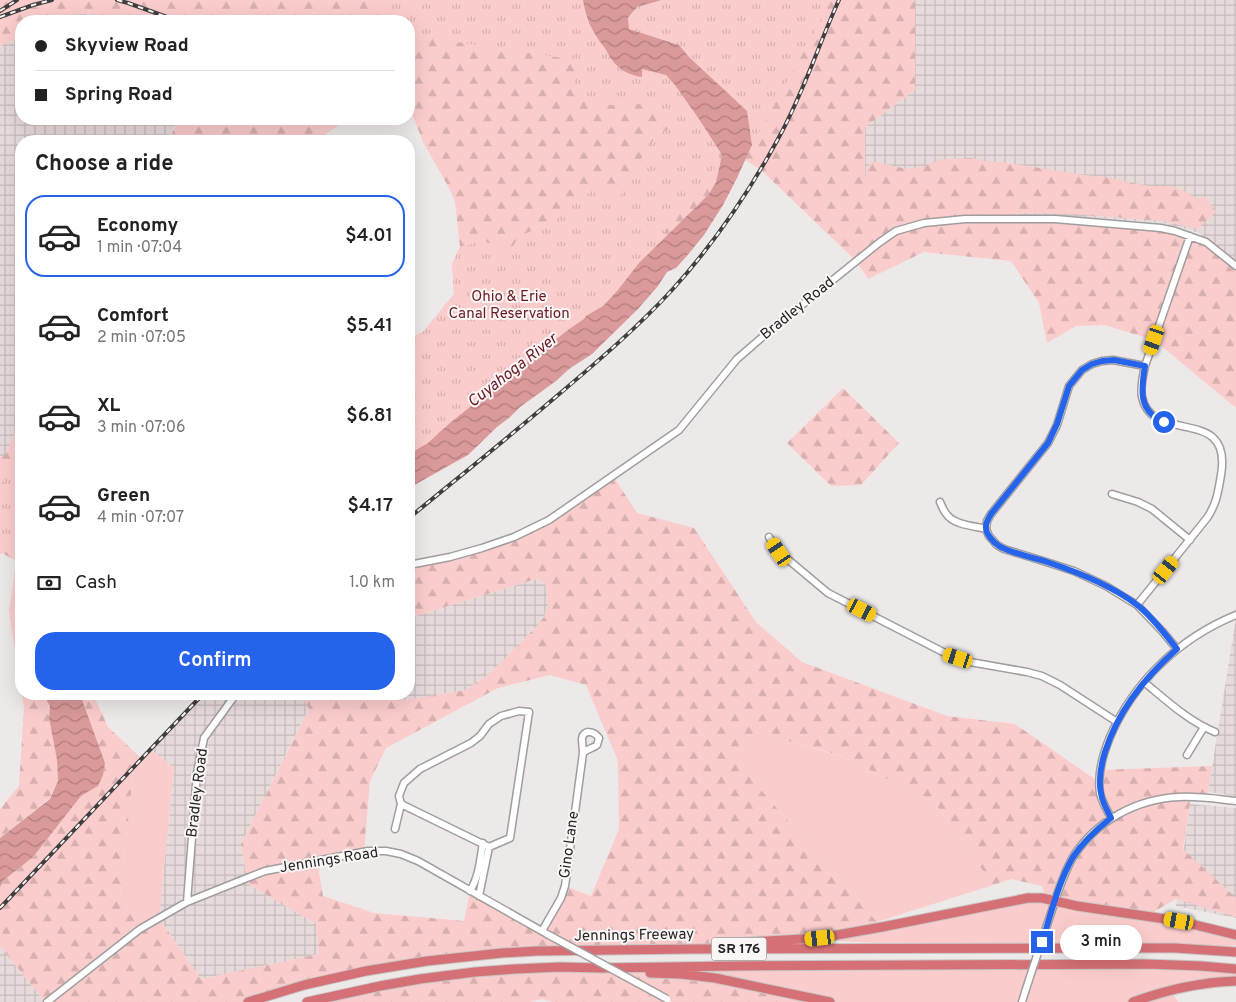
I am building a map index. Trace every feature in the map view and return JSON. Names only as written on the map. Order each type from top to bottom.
[{"type":"highway","points":[[691,949],[747,942],[820,938],[1028,898],[1042,898],[1077,906],[1179,921],[1236,935]]},
{"type":"highway","name":"Jennings Freeway","points":[[248,1002],[291,989],[366,971],[427,961],[537,951],[1175,948],[1236,952]]},
{"type":"highway","name":"Jennings Freeway","points":[[307,1002],[380,986],[448,975],[560,967],[1154,964],[1236,969]]},
{"type":"highway","points":[[600,968],[715,978],[830,1002]]},
{"type":"highway","points":[[1133,1002],[1180,988],[1236,981]]},
{"type":"street","name":"Bradley Road","points":[[415,564],[482,548],[514,537],[549,520],[679,430],[738,359],[804,303],[896,231],[924,223],[965,219],[1055,219],[1161,228],[1206,242],[1236,266]]},
{"type":"street","points":[[1137,605],[1207,518],[1216,502],[1222,464],[1221,452],[1217,442],[1211,435],[1156,418],[1146,407],[1142,398],[1145,366],[1190,236]]},
{"type":"street","points":[[1145,366],[1108,360],[1092,364],[1082,370],[1069,386],[1057,424],[1048,443],[991,514],[987,521],[986,529],[997,545],[1004,549],[1074,571],[1106,586],[1137,605],[1177,649]]},
{"type":"street","points":[[1112,494],[1138,502],[1152,509],[1190,540]]},
{"type":"street","points":[[940,502],[943,510],[955,521],[986,529]]},
{"type":"street","points":[[769,537],[779,552],[828,593],[947,654],[970,662],[1042,676],[1060,685],[1117,722]]},
{"type":"street","points":[[1111,818],[1101,794],[1100,776],[1103,758],[1117,722],[1144,682],[1177,649],[1205,630],[1236,614]]},
{"type":"street","points":[[1144,682],[1188,717],[1214,732]]},
{"type":"street","name":"Bradley Road","points":[[186,902],[197,773],[204,738],[232,700]]},
{"type":"street","points":[[395,829],[401,804],[399,796],[404,783],[420,769],[471,743],[480,736],[489,724],[501,716],[519,711],[529,712],[510,838],[486,845],[401,804]]},
{"type":"street","points":[[1187,755],[1204,727]]},
{"type":"street","name":"Gino Lane","points":[[545,932],[565,886],[583,753]]},
{"type":"street","points":[[1022,1002],[1065,874],[1073,858],[1087,839],[1111,818],[1134,806],[1162,799],[1196,797],[1236,801]]},
{"type":"street","points":[[470,891],[475,884],[486,845]]},
{"type":"street","points":[[479,896],[486,845]]},
{"type":"street","name":"Jennings Road","points":[[47,1002],[140,929],[186,902],[265,871],[368,851],[386,851],[418,860],[470,891],[669,1001]]},
{"type":"shaded area","points":[[915,0],[1236,0],[1236,260],[1199,233],[1163,223],[1018,215],[984,174],[865,179],[865,127],[915,90]]},
{"type":"shaded area","points":[[79,13],[92,15],[74,15]]},
{"type":"shaded area","points":[[15,40],[15,125],[175,125],[170,135],[15,135],[15,433],[0,468],[0,46]]},
{"type":"shaded area","points":[[536,579],[541,580],[547,587],[548,606],[544,617],[490,673],[466,690],[415,698],[415,616]]},
{"type":"shaded area","points":[[1236,618],[1236,796],[1208,792]]},
{"type":"shaded area","points":[[197,700],[304,700],[309,708],[241,844],[247,878],[242,880],[316,924],[319,954],[201,979],[159,918],[174,768],[151,749]]},
{"type":"shaded area","points":[[1190,804],[1236,808],[1236,918],[1176,906]]},
{"type":"shaded area","points":[[0,946],[45,1002],[0,1002]]},
{"type":"green space","points":[[0,0],[583,0],[586,17],[613,62],[699,119],[722,155],[716,182],[709,194],[639,263],[603,306],[428,443],[415,371],[415,335],[423,332],[454,294],[452,264],[460,247],[455,202],[423,142],[415,121],[415,15],[92,15],[79,13],[74,15],[15,15],[15,40],[0,46]]},
{"type":"green space","name":"Ohio & Erie Canal Reservation","points":[[389,0],[583,0],[586,17],[593,33],[613,62],[633,76],[642,68],[666,75],[709,131],[721,161],[673,218],[657,246],[602,306],[445,426],[433,445],[415,456],[415,335],[423,332],[454,294],[452,264],[460,247],[483,241],[511,250],[519,236],[554,222],[562,214],[566,206],[596,188],[612,198],[620,196],[649,146],[670,128],[642,104],[609,105],[574,92],[576,60],[415,36],[415,15],[384,15]]},
{"type":"green space","points":[[662,0],[915,0],[915,90],[865,127],[865,177],[871,161],[907,169],[923,167],[940,160],[971,158],[1105,177],[1149,186],[1171,186],[1196,198],[1206,197],[1216,212],[1197,229],[1163,221],[1073,214],[1016,213],[1021,219],[1161,228],[1206,242],[1236,266],[1236,408],[1154,340],[1104,325],[1076,326],[1047,343],[1039,303],[1011,261],[924,252],[868,279],[856,261],[760,169],[745,160],[752,145]]},
{"type":"green space","points":[[662,0],[830,0],[752,145],[747,111],[689,57],[679,45],[629,29],[628,19],[637,7]]},
{"type":"green space","points":[[176,125],[339,125],[324,135],[171,135]]},
{"type":"green space","points":[[843,388],[899,443],[861,485],[831,486],[787,443]]},
{"type":"green space","points":[[15,433],[15,560],[2,553],[0,554],[0,458],[6,454]]},
{"type":"green space","points":[[15,457],[15,536],[0,554],[0,489]]},
{"type":"green space","points":[[613,476],[637,513],[694,528],[756,622],[802,662],[947,716],[1015,724],[1099,782],[1100,770],[1212,766],[1207,798],[1191,797],[1183,849],[1236,898],[1236,917],[1176,899],[1146,916],[1046,898],[1042,886],[1011,879],[993,885],[935,803],[842,756],[774,737],[746,737],[735,754],[760,789],[877,922],[836,935],[722,945],[537,951],[427,961],[248,1002],[45,1002],[0,946],[0,887],[4,880],[33,857],[81,796],[98,786],[105,763],[82,700],[96,700],[108,727],[142,759],[134,767],[120,893],[140,929],[159,918],[201,979],[319,954],[316,924],[242,880],[247,878],[241,844],[309,709],[304,700],[415,700],[415,698],[466,690],[490,673],[536,627],[544,617],[548,606],[547,587],[541,580],[536,579],[415,616],[415,564],[482,548],[549,520]],"holes":[[[550,675],[586,685],[618,761],[619,829],[591,896],[565,886],[542,931],[470,891],[464,921],[374,913],[323,896],[317,861],[364,852],[370,781],[386,748],[498,688]]]},
{"type":"green space","points":[[15,568],[15,652],[9,612]]},
{"type":"green space","points":[[23,700],[46,700],[50,706],[49,718],[57,760],[58,781],[50,798],[0,838],[0,809],[19,786]]},
{"type":"green space","points":[[746,737],[774,737],[844,757],[935,803],[993,885],[877,922],[760,789],[735,754]]},
{"type":"green space","points":[[151,749],[174,768],[159,918],[140,929],[120,893],[134,767]]},
{"type":"green space","points":[[1028,902],[1042,902],[1146,916],[1236,938],[1236,945],[1213,950],[1011,949],[835,941],[833,939]]},
{"type":"green space","points":[[870,966],[1236,969],[1236,981],[1171,991],[1178,1002],[830,1002],[715,978],[720,967]]},
{"type":"green space","points":[[600,968],[681,974],[830,1002],[672,1002],[667,999],[666,1002],[552,1002],[542,999],[530,1002],[307,1002],[420,979]]},
{"type":"water","points":[[583,0],[662,0],[637,7],[628,18],[629,29],[679,45],[689,57],[747,111],[752,145],[723,205],[704,235],[676,268],[667,272],[658,286],[638,309],[592,354],[569,369],[556,381],[520,407],[468,455],[415,485],[415,451],[428,443],[451,422],[586,316],[603,306],[639,263],[709,194],[716,182],[722,155],[675,85],[666,75],[642,69],[642,77],[630,74],[618,67],[593,30],[586,14]]},
{"type":"water","points":[[46,700],[82,700],[105,763],[103,775],[98,786],[81,796],[33,857],[4,880],[0,887],[0,838],[50,799],[58,781],[57,760],[49,718],[50,706]]},
{"type":"railway","points":[[0,11],[17,0]]},
{"type":"railway","points":[[0,17],[52,0]]},
{"type":"railway","points":[[117,0],[161,15]]},
{"type":"railway","points":[[415,513],[602,357],[645,318],[702,255],[755,179],[778,139],[795,105],[839,0]]},
{"type":"railway","points":[[0,908],[197,700]]},
{"type":"route","points":[[1042,942],[1059,888],[1073,858],[1087,839],[1111,818],[1101,794],[1099,782],[1103,758],[1117,722],[1144,682],[1177,649],[1137,605],[1106,586],[1074,571],[1004,549],[997,545],[986,529],[987,521],[1048,443],[1057,424],[1069,386],[1082,370],[1092,364],[1114,360],[1145,366],[1142,398],[1151,414],[1164,422]]},
{"type":"water label","name":"Cuyahoga River","points":[[513,371]]}]
